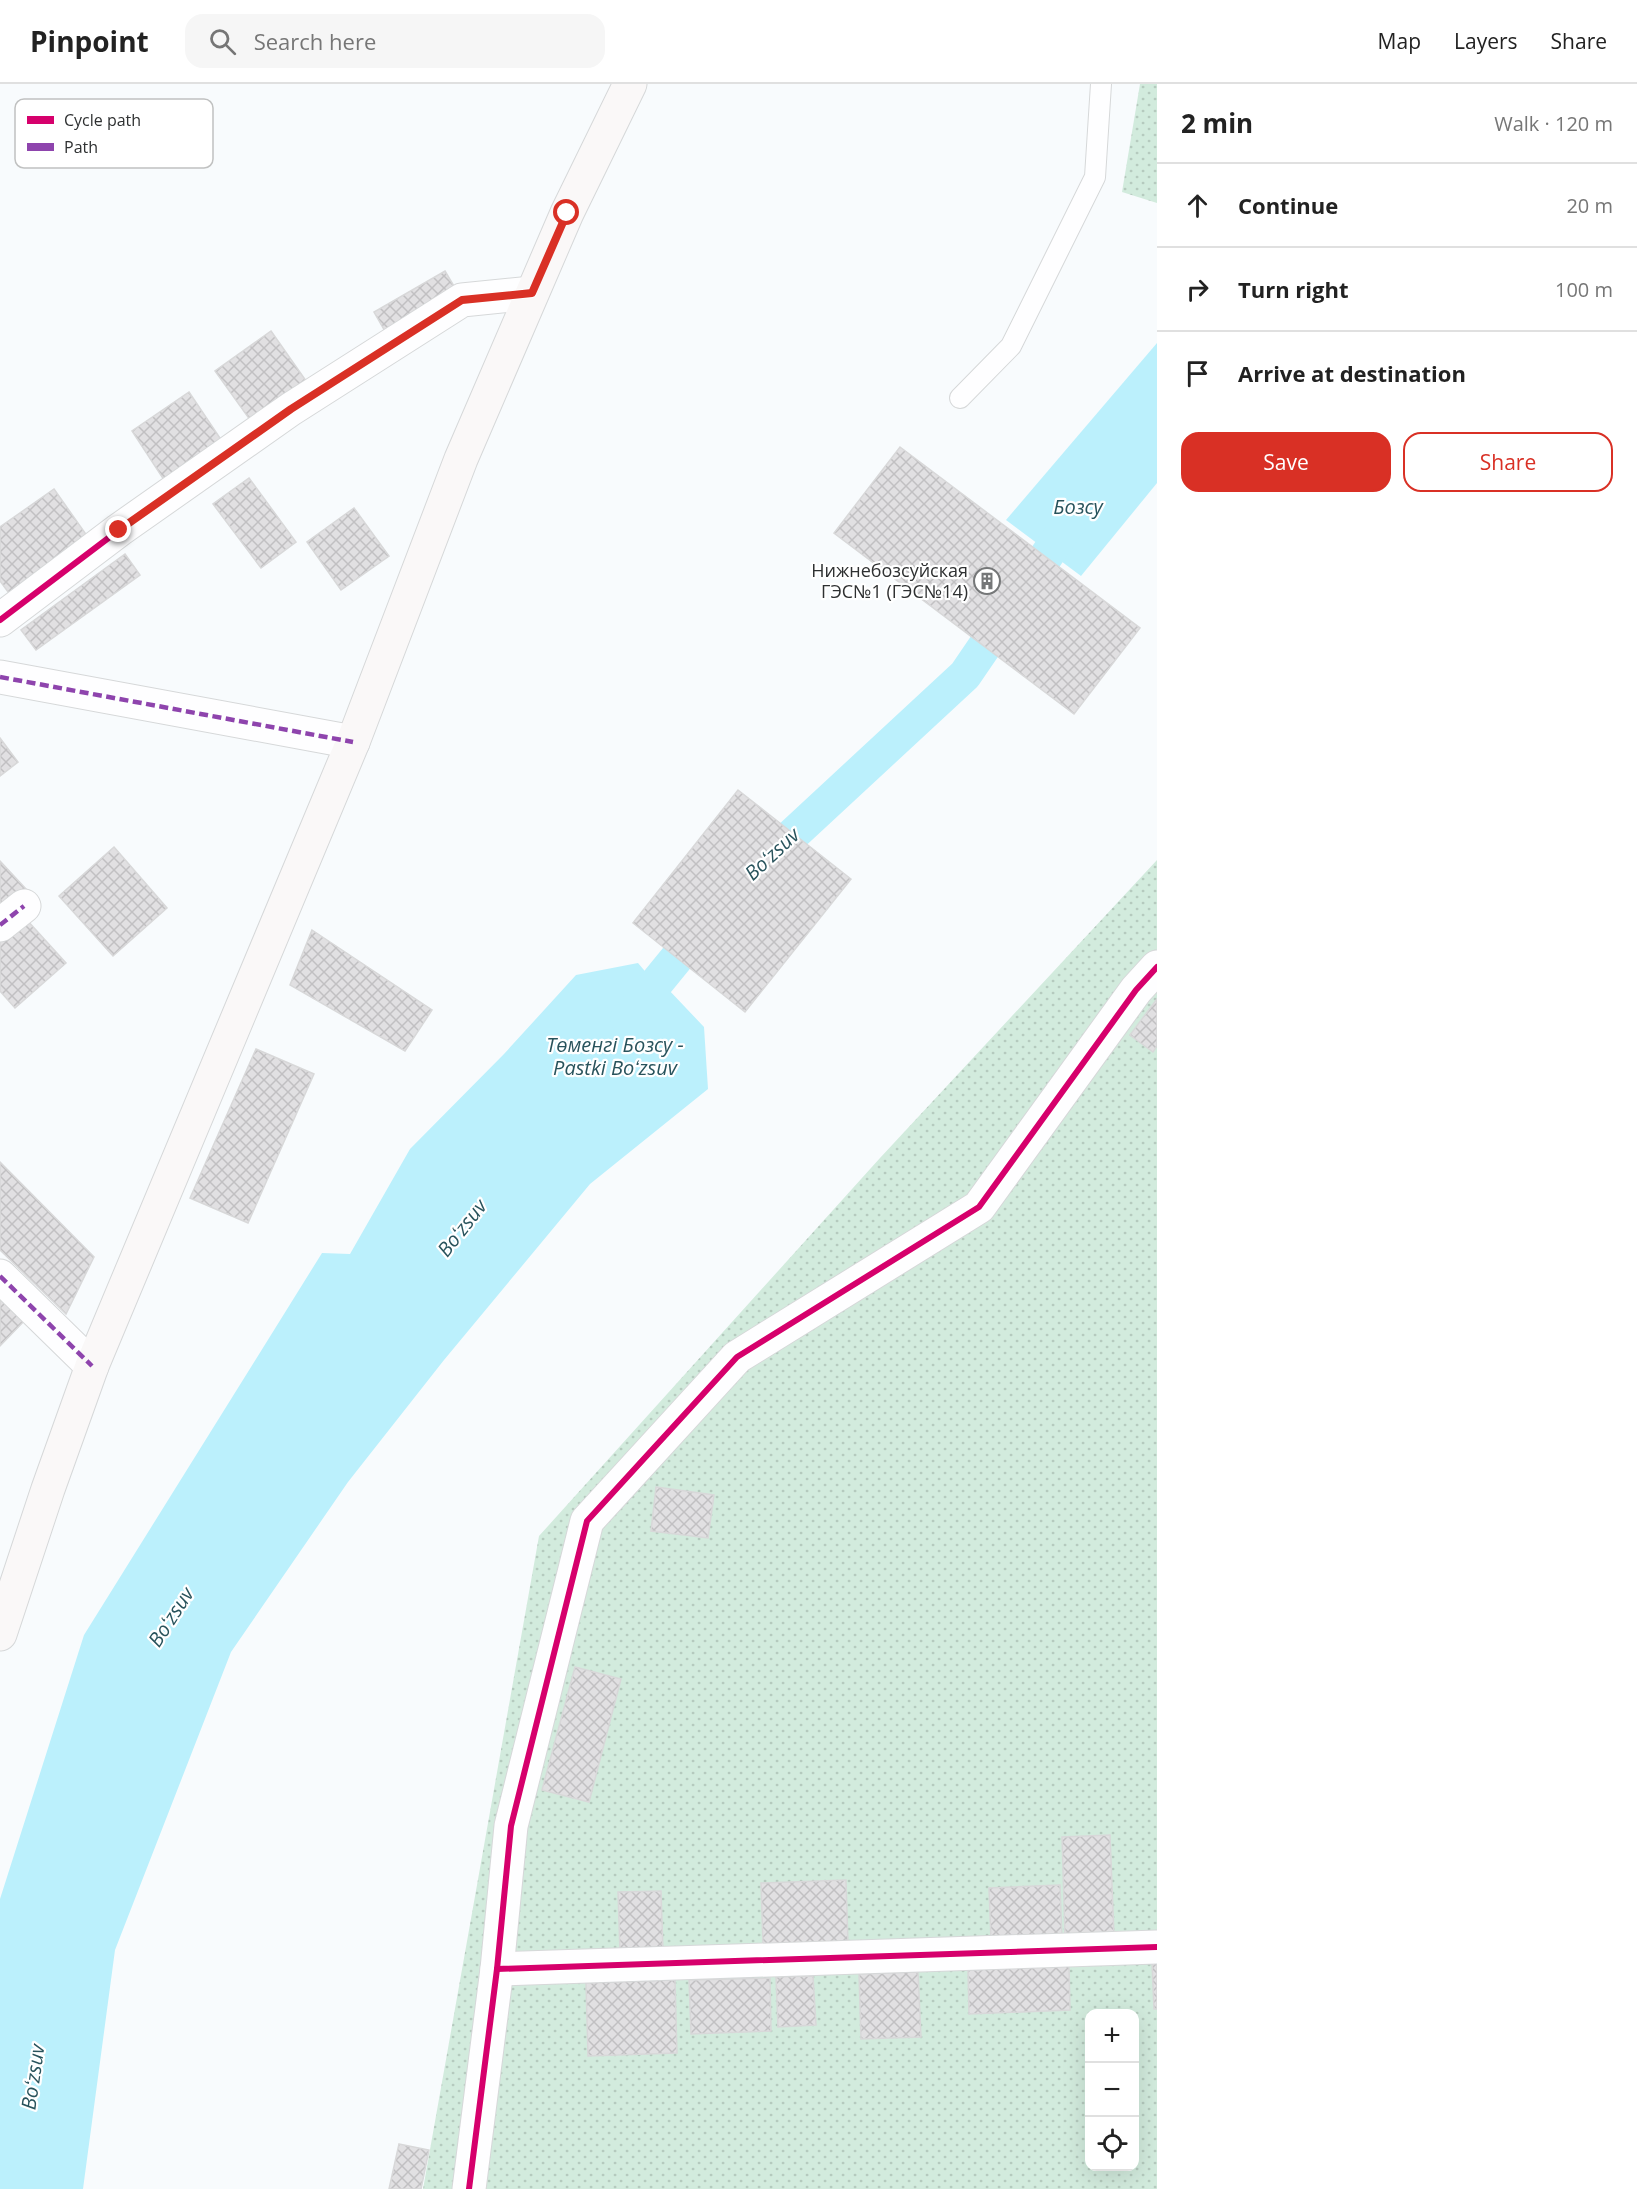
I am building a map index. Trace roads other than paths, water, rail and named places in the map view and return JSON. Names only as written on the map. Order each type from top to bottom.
[{"type":"main road","points":[[0,1634],[92,1366],[353,742],[461,459],[567,213],[630,84]]},
{"type":"street","points":[[0,620],[119,530],[291,409],[462,300],[532,293]]},
{"type":"street","points":[[0,677],[353,742]]},
{"type":"street","points":[[469,2189],[497,1969],[511,1826],[587,1521],[736,1357],[979,1207],[1136,990],[1157,967]]},
{"type":"street","points":[[0,1276],[92,1366]]},
{"type":"street","points":[[497,1969],[1157,1947]]},
{"type":"lane","points":[[960,398],[1011,346],[1095,177],[1101,84]]},
{"type":"water","name":"Бозсу","points":[[1157,343],[1157,483],[1081,576],[1006,520]]},
{"type":"water","name":"Төменгі Бозсу - Pastki Boʻzsuv","points":[[638,963],[655,983],[667,988],[704,1027],[708,1089],[590,1184],[444,1360],[348,1482],[231,1652],[115,1950],[83,2189],[0,2189],[0,1899],[84,1635],[322,1253],[350,1254],[410,1149],[504,1054],[576,975]]},
{"type":"waterway","name":"Boʻzsuv","points":[[760,865],[965,675],[1075,514]]},
{"type":"waterway","name":"Boʻzsuv","points":[[627,1019],[707,921]]},
{"type":"place","name":"Нижнебозсуйская ГЭС№1 (ГЭС№14)","points":[[987,581]]}]
